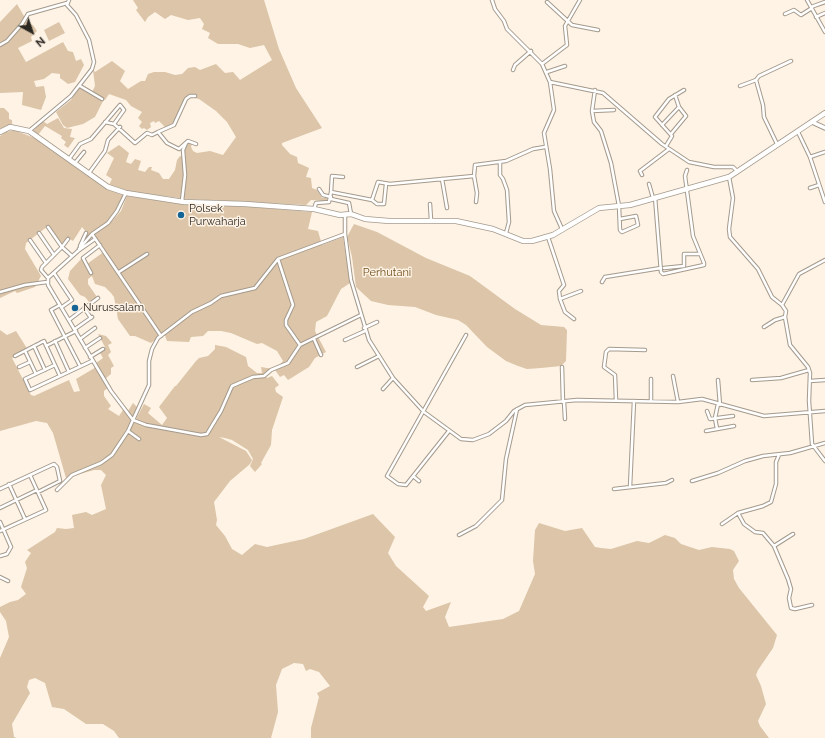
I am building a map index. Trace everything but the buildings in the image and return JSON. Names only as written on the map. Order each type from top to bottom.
[{"type":"highway","points":[[0,132],[10,127],[29,131],[111,188],[126,193],[182,202],[244,204],[314,209],[340,215],[350,214],[365,219],[389,221],[463,222],[506,233],[523,241],[532,241],[548,237],[595,210],[630,205],[729,176],[825,113]]},
{"type":"main road","points":[[812,122],[825,128]]},
{"type":"street","points":[[492,0],[495,9],[504,21],[507,29],[531,51],[547,72],[554,110],[544,131],[554,210],[562,230]]},
{"type":"street","points":[[542,64],[567,44],[565,28],[567,21],[580,0]]},
{"type":"street","points":[[807,0],[825,32]]},
{"type":"street","points":[[0,45],[7,41],[31,12],[68,1],[88,40],[94,62],[92,69],[71,96],[29,131]]},
{"type":"street","points":[[547,2],[572,25],[598,30]]},
{"type":"street","points":[[785,14],[794,10],[800,15],[825,2]]},
{"type":"street","points":[[816,17],[825,14]]},
{"type":"street","points":[[512,70],[517,62],[531,51]]},
{"type":"street","points":[[740,86],[756,80],[759,76],[791,61]]},
{"type":"street","points":[[547,72],[565,66]]},
{"type":"street","points":[[756,80],[763,104],[764,117],[778,144]]},
{"type":"street","points":[[550,82],[604,93],[612,102],[669,149],[695,164],[714,167],[733,167],[737,171]]},
{"type":"street","points":[[80,86],[102,99]]},
{"type":"street","points":[[595,90],[592,110],[594,122],[601,131],[611,163],[619,206],[620,219],[621,232],[638,225],[635,216],[620,219]]},
{"type":"street","points":[[666,146],[672,138],[655,116],[669,99],[684,90]]},
{"type":"street","points":[[670,134],[686,116],[679,107],[675,95]]},
{"type":"street","points":[[105,122],[120,127],[136,143],[147,133],[152,135],[174,125],[186,99],[190,96],[195,96]]},
{"type":"street","points":[[69,159],[80,144],[91,139],[120,105],[124,110],[114,124]]},
{"type":"street","points":[[662,125],[679,107]]},
{"type":"street","points":[[592,110],[614,110]]},
{"type":"street","points":[[88,173],[105,151],[108,140],[120,127]]},
{"type":"street","points":[[798,131],[810,157],[825,202]]},
{"type":"street","points":[[158,132],[167,143],[179,149],[188,141]]},
{"type":"street","points":[[188,141],[196,144]]},
{"type":"street","points":[[182,202],[185,175],[183,150],[188,141]]},
{"type":"street","points":[[476,202],[477,193],[474,176],[475,165],[500,162],[533,149],[546,147]]},
{"type":"street","points":[[642,175],[640,171],[669,149]]},
{"type":"street","points":[[75,163],[84,152]]},
{"type":"street","points":[[810,157],[825,152]]},
{"type":"street","points":[[500,162],[500,175],[504,178],[507,190],[509,222],[506,233]]},
{"type":"street","points":[[649,184],[654,198],[661,268],[663,274],[703,265],[704,263],[693,236],[685,176],[687,170]]},
{"type":"street","points":[[314,209],[315,203],[328,202],[331,198],[332,177],[334,175],[343,177]]},
{"type":"street","points":[[372,200],[377,182],[386,184],[474,176]]},
{"type":"street","points":[[729,176],[732,198],[729,226],[730,237],[758,269],[772,297],[782,305],[786,311],[785,317],[791,346],[809,370],[809,401],[814,447],[825,460]]},
{"type":"street","points":[[442,179],[447,208]]},
{"type":"street","points":[[331,192],[372,200],[377,204],[384,204],[386,184]]},
{"type":"street","points":[[810,188],[819,185]]},
{"type":"street","points":[[319,189],[323,195],[349,203],[350,214]]},
{"type":"street","points":[[78,251],[92,234],[108,223],[117,211],[126,193]]},
{"type":"street","points":[[430,204],[431,221]]},
{"type":"street","points":[[345,214],[345,234],[351,280],[364,329],[393,378],[424,412],[449,431],[464,440],[483,437],[506,421],[517,409],[529,404],[585,399],[678,402],[702,399],[719,405],[745,410],[758,415],[825,411]]},
{"type":"street","points":[[48,227],[62,247],[72,256]]},
{"type":"street","points":[[39,233],[54,255]]},
{"type":"street","points":[[78,251],[86,233]]},
{"type":"street","points":[[92,234],[161,336]]},
{"type":"street","points":[[57,490],[72,475],[101,463],[112,455],[134,420],[148,385],[149,361],[152,349],[161,336],[192,312],[211,303],[221,296],[255,288],[278,259],[345,234]]},
{"type":"street","points":[[548,237],[564,285],[558,292],[560,299],[565,312],[574,319]]},
{"type":"street","points":[[68,239],[41,270],[92,361],[111,391],[134,420],[151,426],[177,429],[202,435],[207,434],[221,411],[232,386],[253,377],[264,376],[271,370],[288,363],[300,345],[360,315]]},
{"type":"street","points":[[0,292],[47,280],[72,256],[95,239]]},
{"type":"street","points":[[30,240],[46,263]]},
{"type":"street","points":[[91,273],[83,258],[100,245]]},
{"type":"street","points":[[119,272],[147,254]]},
{"type":"street","points":[[664,268],[684,266],[684,254],[700,254]]},
{"type":"street","points":[[278,259],[293,305],[286,320],[286,325],[300,345]]},
{"type":"street","points":[[782,305],[799,274],[825,260]]},
{"type":"street","points":[[602,282],[605,277],[661,268]]},
{"type":"street","points":[[54,273],[72,299],[72,302],[51,310],[66,336],[80,366]]},
{"type":"street","points":[[560,299],[581,291]]},
{"type":"street","points":[[69,320],[98,298]]},
{"type":"street","points":[[46,346],[66,336],[91,317],[84,308]]},
{"type":"street","points":[[764,327],[775,320],[785,317]]},
{"type":"street","points":[[345,340],[377,322]]},
{"type":"street","points":[[80,339],[95,328]]},
{"type":"street","points":[[449,431],[406,485],[402,486],[387,476],[466,335]]},
{"type":"street","points":[[85,348],[100,338]]},
{"type":"street","points":[[314,339],[321,354]]},
{"type":"street","points":[[14,356],[44,341],[60,376]]},
{"type":"street","points":[[55,341],[69,372]]},
{"type":"street","points":[[34,346],[45,370]]},
{"type":"street","points":[[90,357],[102,349]]},
{"type":"street","points":[[616,400],[616,375],[604,367],[606,352],[609,349],[646,350]]},
{"type":"street","points":[[25,351],[36,374]]},
{"type":"street","points":[[357,367],[379,356]]},
{"type":"street","points":[[55,365],[25,379],[30,390],[92,361]]},
{"type":"street","points":[[19,368],[30,362]]},
{"type":"street","points":[[562,367],[565,419]]},
{"type":"street","points":[[752,380],[781,378],[809,370]]},
{"type":"street","points":[[673,376],[678,402]]},
{"type":"street","points":[[383,389],[393,378]]},
{"type":"street","points":[[651,379],[651,400]]},
{"type":"street","points":[[717,429],[715,418],[719,405],[718,380]]},
{"type":"street","points":[[810,381],[825,380]]},
{"type":"street","points":[[630,487],[634,401]]},
{"type":"street","points":[[459,535],[476,526],[502,500],[506,459],[517,409]]},
{"type":"street","points":[[707,411],[709,418],[733,416]]},
{"type":"street","points":[[706,431],[734,426]]},
{"type":"street","points":[[128,431],[139,439]]},
{"type":"street","points":[[692,481],[718,473],[745,461],[763,456],[814,447],[825,443]]},
{"type":"street","points":[[722,524],[738,513],[763,506],[771,502],[776,481],[776,462],[779,454]]},
{"type":"street","points":[[0,489],[53,464],[57,467],[60,482],[0,508]]},
{"type":"street","points":[[2,530],[46,510],[30,475]]},
{"type":"street","points":[[414,476],[419,481]]},
{"type":"street","points":[[614,489],[666,483],[672,480]]},
{"type":"street","points":[[9,484],[25,519]]},
{"type":"street","points":[[738,513],[744,524],[755,532],[763,532],[774,546],[788,579],[791,608],[795,609],[812,606]]},
{"type":"street","points":[[0,522],[2,530],[11,548],[7,554],[0,556]]},
{"type":"street","points":[[774,546],[793,534]]},
{"type":"street","points":[[0,576],[8,581]]},
{"type":"green space","points":[[133,0],[264,0],[279,49],[296,88],[322,128],[282,143],[282,145],[290,154],[297,157],[298,163],[309,168],[306,177],[311,178],[312,188],[317,190],[322,198],[327,198],[327,201],[311,200],[306,205],[187,199],[116,189],[109,185],[112,179],[106,175],[114,158],[107,153],[119,145],[129,153],[126,162],[131,164],[135,159],[141,161],[138,170],[145,172],[149,167],[152,167],[151,170],[159,173],[163,179],[169,179],[175,170],[177,160],[180,156],[185,157],[185,148],[188,142],[192,144],[191,147],[193,151],[197,153],[210,151],[223,155],[236,137],[227,122],[216,111],[199,99],[190,97],[185,100],[172,124],[165,127],[159,121],[155,123],[154,121],[150,123],[151,127],[147,130],[144,128],[142,129],[139,126],[142,122],[138,118],[142,112],[131,106],[126,100],[109,94],[105,100],[92,92],[95,86],[93,70],[95,72],[112,61],[125,71],[120,81],[128,89],[141,81],[145,81],[148,74],[154,72],[165,72],[175,75],[182,74],[188,68],[195,67],[200,70],[216,64],[225,73],[233,72],[240,80],[272,60],[264,45],[250,48],[238,44],[218,44],[208,38],[210,33],[202,29],[204,24],[200,18],[188,20],[171,15],[165,19],[155,12],[148,17],[145,22],[136,10],[138,8]]},
{"type":"green space","points":[[17,4],[28,23],[33,25],[37,31],[31,37],[32,41],[18,48],[26,62],[63,42],[68,51],[73,52],[76,61],[81,59],[84,65],[75,82],[68,84],[60,78],[60,74],[52,73],[44,79],[34,81],[36,87],[44,86],[46,97],[41,110],[22,105],[23,92],[0,93],[0,22]]},
{"type":"green space","points":[[59,22],[65,33],[49,41],[44,30]]},
{"type":"green space","points":[[80,87],[103,101],[95,117],[83,124],[67,128],[63,125],[56,112],[71,100]]},
{"type":"green space","points":[[0,108],[4,108],[9,113],[9,119],[12,120],[12,124],[0,129]]},
{"type":"green space","points":[[58,118],[64,128],[72,129],[70,137],[75,138],[68,148],[64,145],[66,142],[61,138],[62,136],[45,126],[38,135],[33,131],[43,121],[47,124]]},
{"type":"green space","points":[[14,130],[37,139],[104,187],[125,194],[117,211],[108,222],[84,242],[87,233],[82,227],[73,241],[67,237],[62,245],[48,226],[26,243],[25,249],[41,276],[35,287],[17,293],[15,291],[0,298],[0,136],[6,132]]},
{"type":"green space","points":[[127,196],[190,205],[241,206],[312,212],[308,229],[318,231],[322,245],[343,237],[350,283],[341,289],[327,316],[316,322],[315,331],[326,352],[315,358],[309,367],[288,380],[284,375],[280,377],[275,370],[283,361],[277,351],[262,343],[257,344],[231,333],[208,331],[203,336],[191,337],[189,342],[167,341],[164,333],[151,343],[135,336],[130,336],[118,319],[114,297],[105,287],[95,284],[92,276],[88,279],[88,284],[97,297],[90,303],[85,297],[80,295],[68,279],[70,271],[82,258],[87,264],[105,251],[93,235],[112,221],[121,211]]},
{"type":"green space","name":"Perhutani","points":[[354,224],[377,232],[426,258],[470,276],[515,309],[541,325],[564,327],[567,330],[566,361],[561,366],[527,369],[506,361],[487,347],[466,325],[458,320],[436,315],[415,307],[388,305],[371,301],[356,287],[352,257],[347,237]]},
{"type":"green space","points":[[0,330],[7,335],[16,331],[28,350],[12,358],[31,395],[34,396],[69,380],[74,392],[80,391],[76,379],[98,366],[96,363],[103,358],[100,353],[105,347],[98,334],[106,336],[112,343],[108,345],[111,352],[108,355],[114,366],[111,368],[111,374],[105,379],[109,387],[104,391],[104,396],[111,406],[108,409],[119,416],[123,410],[128,411],[133,403],[137,407],[126,430],[111,454],[101,461],[66,478],[53,433],[47,423],[36,421],[0,431]]},
{"type":"green space","points":[[215,345],[226,347],[246,357],[248,366],[257,373],[262,373],[261,367],[273,369],[265,375],[267,378],[272,376],[279,385],[275,388],[276,392],[283,397],[272,430],[271,445],[261,463],[262,464],[255,472],[250,466],[253,459],[248,450],[232,440],[219,437],[246,451],[252,460],[250,464],[230,481],[214,502],[217,520],[216,525],[225,536],[232,549],[242,555],[255,544],[267,547],[304,539],[373,514],[395,537],[388,553],[396,566],[429,596],[423,607],[426,611],[451,602],[445,617],[449,627],[503,619],[519,611],[535,574],[533,561],[535,530],[539,523],[565,531],[582,528],[595,547],[601,548],[611,549],[637,541],[649,543],[665,535],[675,538],[681,544],[699,550],[712,547],[730,549],[734,551],[739,561],[733,570],[734,579],[739,588],[777,635],[773,648],[756,675],[766,704],[758,721],[769,738],[311,738],[311,728],[319,697],[317,693],[330,686],[319,672],[310,669],[306,671],[303,664],[294,663],[282,669],[276,685],[278,712],[271,738],[119,738],[114,731],[103,724],[86,724],[64,709],[52,707],[45,683],[35,678],[29,680],[27,687],[30,693],[12,724],[14,737],[17,738],[0,738],[0,658],[9,637],[6,621],[0,612],[0,607],[18,600],[26,594],[21,587],[27,568],[25,562],[31,553],[27,550],[55,532],[57,528],[74,528],[72,515],[86,512],[92,515],[106,509],[101,485],[106,475],[101,470],[94,470],[73,476],[102,464],[113,456],[128,434],[144,404],[151,408],[148,413],[162,425],[167,418],[159,407],[196,361],[199,358],[208,356],[215,349]]},
{"type":"place","name":"Polsek Purwaharja","points":[[181,215]]},
{"type":"place","name":"Nurussalam","points":[[75,308]]}]
